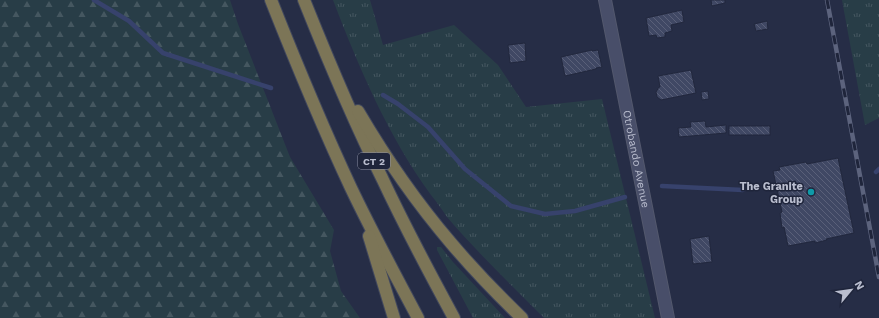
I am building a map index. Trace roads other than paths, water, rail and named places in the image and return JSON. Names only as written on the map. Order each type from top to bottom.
[{"type":"highway","name":"CT 2","points":[[271,0],[320,120],[359,204],[418,318]]},
{"type":"highway","name":"CT 2","points":[[304,0],[328,59],[382,178],[416,248],[454,318]]},
{"type":"highway","points":[[328,59],[356,109],[378,144],[418,202],[459,253],[522,318]]},
{"type":"highway","points":[[359,204],[394,318]]},
{"type":"street","name":"Otrobando Avenue","points":[[605,0],[668,318]]},
{"type":"waterway","points":[[94,0],[129,21],[163,53],[271,88]]},
{"type":"waterway","points":[[383,95],[398,104],[428,127],[465,169],[511,206],[545,214],[575,211],[625,197]]},
{"type":"waterway","points":[[876,172],[879,169]]},
{"type":"waterway","points":[[662,186],[743,190]]},
{"type":"railway","points":[[827,0],[879,277]]},
{"type":"place","name":"The Granite Group","points":[[811,192]]}]
